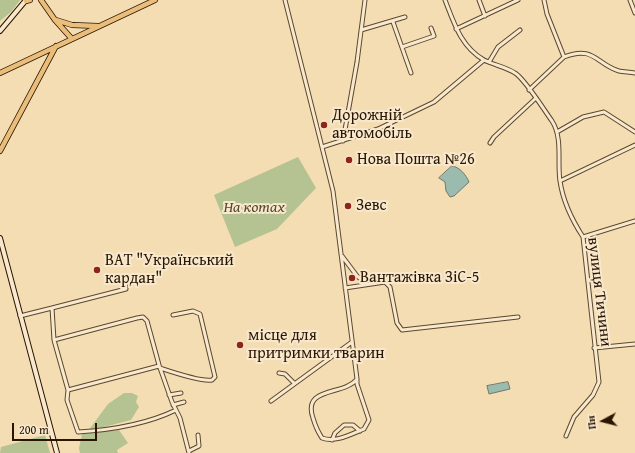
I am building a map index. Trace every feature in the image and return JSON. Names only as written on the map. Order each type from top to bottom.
[{"type":"main road","points":[[36,0],[43,1],[54,20],[72,39]]},
{"type":"main road","points":[[0,73],[155,0]]},
{"type":"main road","points":[[54,20],[72,25],[100,26]]},
{"type":"main road","points":[[0,151],[56,46]]},
{"type":"street","points":[[0,31],[27,0]]},
{"type":"street","points":[[285,0],[333,191],[345,288],[357,379],[358,388],[369,420],[364,429],[360,431],[332,440],[322,438],[319,434],[310,409],[311,403],[316,397],[352,385],[357,379]]},
{"type":"street","points":[[342,141],[365,0]]},
{"type":"street","name":"вулиця Тичини","points":[[445,0],[456,29],[465,44],[484,60],[516,73],[536,98],[557,132],[560,181],[564,202],[572,221],[583,237],[594,348],[599,382],[593,395],[574,417],[566,436]]},
{"type":"street","points":[[479,0],[485,16]]},
{"type":"street","points":[[456,29],[518,0]]},
{"type":"street","points":[[544,0],[547,14],[564,57]]},
{"type":"street","points":[[630,0],[635,13]]},
{"type":"street","points":[[361,30],[393,22],[404,17]]},
{"type":"street","points":[[393,22],[411,73]]},
{"type":"street","points":[[402,47],[434,36],[431,28]]},
{"type":"street","points":[[489,62],[498,47],[520,30]]},
{"type":"street","points":[[529,90],[564,57],[573,53],[584,53],[594,56],[618,70],[635,73]]},
{"type":"street","points":[[322,147],[378,129],[434,102],[484,60]]},
{"type":"street","points":[[490,143],[494,137],[536,98]]},
{"type":"street","points":[[557,132],[583,117],[604,112],[635,132]]},
{"type":"street","points":[[560,181],[635,145]]},
{"type":"street","points":[[583,237],[635,221]]},
{"type":"street","points":[[0,238],[57,453]]},
{"type":"street","points":[[341,255],[358,276],[367,284]]},
{"type":"street","points":[[20,316],[49,307],[52,308],[126,289],[125,281]]},
{"type":"street","points":[[345,288],[385,282],[390,287],[397,323],[402,330],[518,317]]},
{"type":"street","points":[[52,308],[54,340],[68,390],[67,400],[78,432],[128,426],[160,418],[176,410]]},
{"type":"street","points":[[68,390],[160,367],[205,381],[212,380],[215,377],[200,314],[194,311],[173,315]]},
{"type":"street","points":[[54,340],[73,337],[143,317],[147,321],[169,395],[180,418],[189,452],[199,446],[198,435]]},
{"type":"street","points":[[271,401],[352,342]]},
{"type":"street","points":[[594,348],[635,344]]},
{"type":"street","points":[[279,373],[285,374],[294,383]]},
{"type":"street","points":[[352,385],[358,388]]},
{"type":"street","points":[[169,395],[182,393]]},
{"type":"street","points":[[173,405],[184,402]]},
{"type":"street","points":[[332,440],[335,433],[344,425],[353,425],[360,431]]},
{"type":"green space","points":[[0,0],[20,0],[11,12],[0,21]]},
{"type":"green space","name":"На котах","points":[[298,157],[316,188],[277,229],[235,247],[214,195]]},
{"type":"green space","points":[[124,393],[132,393],[138,396],[136,402],[139,407],[131,420],[88,431],[108,404]]},
{"type":"green space","points":[[119,430],[128,443],[117,450],[118,453],[80,453],[79,448],[82,434]]},
{"type":"green space","points":[[45,435],[50,453],[0,453],[1,447]]},
{"type":"shaded area","points":[[452,166],[458,168],[469,182],[454,196],[450,197],[446,191],[445,182],[439,178]]},
{"type":"shaded area","points":[[508,382],[510,389],[489,394],[487,386]]},
{"type":"place","name":"Дорожній автомобіль","points":[[324,125]]},
{"type":"place","name":"Нова Пошта №26","points":[[349,160]]},
{"type":"place","name":"Зевс","points":[[348,206]]},
{"type":"place","name":"ВАТ \"Український кардан\"","points":[[97,270]]},
{"type":"place","name":"Вантажівка ЗіС-5","points":[[352,278]]},
{"type":"place","name":"місце для притримки тварин","points":[[240,345]]}]
